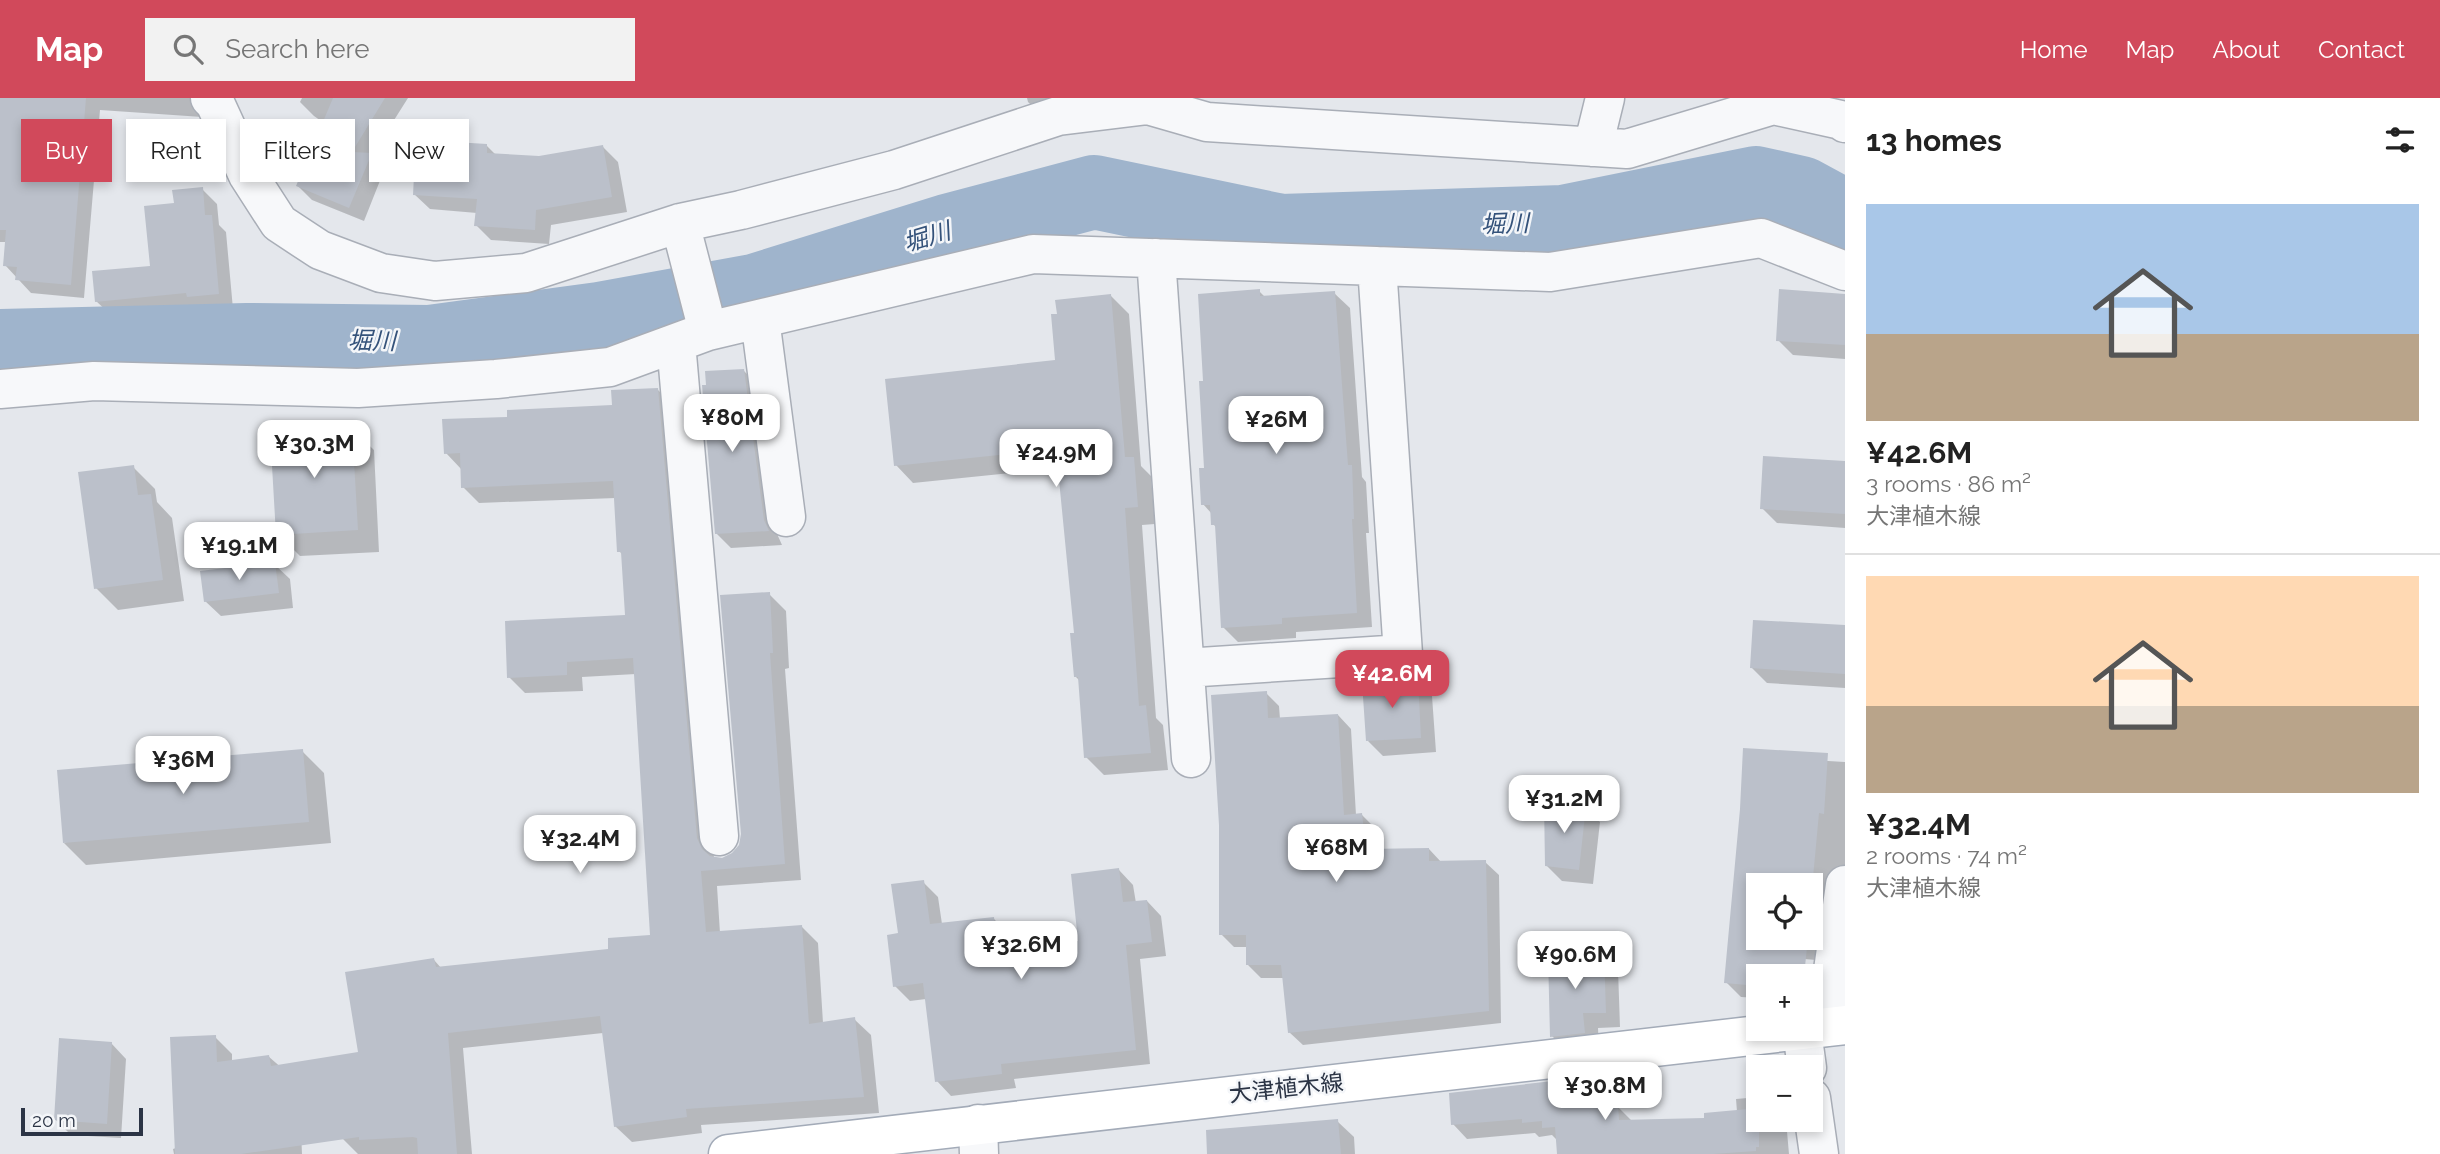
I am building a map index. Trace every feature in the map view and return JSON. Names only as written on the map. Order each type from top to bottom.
[{"type":"main road","name":"大津植木線","points":[[728,1154],[979,1139],[1795,1041]]},
{"type":"street","points":[[210,98],[215,103],[248,175],[279,223],[320,250],[381,272],[435,281],[526,272],[680,223],[894,170],[1058,116],[1148,106],[1200,110],[1317,131],[1627,149],[1773,106],[1845,123]]},
{"type":"street","points":[[1593,147],[1605,98]]},
{"type":"street","points":[[680,223],[692,337],[719,836]]},
{"type":"street","points":[[0,389],[94,381],[358,388],[496,379],[610,367],[692,337],[1032,254],[1550,272],[1761,238],[1845,271]]},
{"type":"street","points":[[1156,258],[1191,758]]},
{"type":"street","points":[[1185,668],[1403,654],[1377,266]]},
{"type":"street","points":[[760,319],[786,517]]},
{"type":"street","points":[[1823,1020],[1845,885]]},
{"type":"street","points":[[1816,1132],[1819,1154]]},
{"type":"building","points":[[0,98],[86,98],[84,119],[21,119],[21,182],[79,182],[71,285],[15,280],[17,267],[3,266],[6,230],[0,230]]},
{"type":"building","points":[[333,98],[385,98],[372,119],[369,119],[369,124],[355,147],[355,119],[324,119]]},
{"type":"building","points":[[469,143],[487,144],[487,153],[539,156],[603,145],[612,197],[536,210],[535,230],[474,226],[477,199],[413,195],[414,182],[469,182]]},
{"type":"building","points":[[355,152],[369,153],[369,160],[349,208],[296,186],[298,182],[355,182]]},
{"type":"building","points":[[203,187],[205,215],[212,215],[219,294],[187,297],[186,293],[95,302],[92,271],[150,266],[144,206],[174,203],[172,190]]},
{"type":"building","points":[[1260,289],[1260,296],[1335,291],[1348,465],[1352,465],[1357,613],[1282,618],[1282,624],[1221,628],[1215,525],[1211,525],[1210,505],[1201,505],[1199,468],[1204,468],[1199,381],[1203,381],[1198,294]]},
{"type":"building","points":[[1779,289],[1845,294],[1845,345],[1776,341]]},
{"type":"building","points":[[1111,294],[1125,457],[1134,457],[1138,507],[1125,508],[1139,706],[1146,705],[1151,753],[1084,758],[1078,677],[1074,677],[1070,633],[1074,633],[1056,449],[894,466],[885,379],[1055,360],[1051,314],[1057,314],[1055,300]]},
{"type":"building","points":[[744,369],[764,520],[769,531],[715,534],[702,385],[706,385],[705,371]]},
{"type":"building","points":[[658,388],[697,838],[702,849],[710,856],[722,858],[732,853],[739,845],[741,834],[720,595],[770,592],[773,653],[770,653],[785,864],[701,871],[706,932],[802,925],[809,1024],[855,1017],[864,1097],[686,1109],[687,1117],[614,1127],[600,1016],[448,1033],[457,1154],[418,1154],[417,1138],[413,1137],[359,1140],[359,1137],[241,1154],[175,1154],[170,1037],[216,1035],[217,1062],[269,1055],[271,1066],[358,1052],[345,972],[434,958],[436,967],[608,949],[608,938],[650,935],[633,658],[567,662],[567,675],[507,678],[505,621],[625,615],[621,552],[617,552],[613,481],[461,488],[460,453],[444,454],[442,419],[507,417],[507,410],[612,405],[611,390]]},
{"type":"building","points":[[352,426],[358,530],[276,535],[270,431]]},
{"type":"building","points":[[1763,456],[1845,461],[1845,514],[1760,509]]},
{"type":"building","points":[[134,465],[138,495],[151,494],[163,580],[94,589],[78,472]]},
{"type":"building","points":[[275,562],[279,593],[204,602],[200,571]]},
{"type":"building","points":[[1753,620],[1845,625],[1845,674],[1750,668]]},
{"type":"building","points":[[1418,679],[1421,738],[1366,741],[1362,682]]},
{"type":"building","points":[[1267,691],[1268,718],[1338,714],[1344,815],[1362,813],[1366,849],[1429,848],[1429,861],[1486,860],[1489,1011],[1288,1033],[1281,965],[1246,965],[1246,935],[1219,935],[1219,825],[1211,695]]},
{"type":"building","points":[[1743,748],[1828,753],[1824,814],[1819,813],[1813,873],[1746,873],[1746,950],[1807,950],[1805,964],[1746,964],[1746,985],[1724,983]]},
{"type":"building","points":[[303,749],[309,822],[63,843],[57,770]]},
{"type":"building","points":[[1544,801],[1586,806],[1579,870],[1545,866]]},
{"type":"building","points":[[1119,868],[1123,902],[1147,900],[1152,942],[1126,945],[1136,1050],[1001,1064],[1002,1074],[935,1082],[923,983],[893,987],[887,935],[898,933],[891,884],[924,880],[930,924],[994,917],[997,946],[1078,941],[1071,874]]},
{"type":"building","points":[[1604,952],[1606,1013],[1583,1013],[1585,1033],[1550,1037],[1548,954]]},
{"type":"building","points":[[59,1038],[112,1042],[107,1124],[54,1120]]},
{"type":"building","points":[[1588,1077],[1590,1105],[1618,1105],[1619,1120],[1704,1118],[1704,1113],[1746,1109],[1746,1132],[1759,1132],[1759,1147],[1756,1147],[1756,1151],[1713,1154],[1557,1154],[1555,1127],[1542,1128],[1542,1121],[1522,1123],[1522,1119],[1451,1125],[1449,1093]]},
{"type":"building","points":[[1338,1119],[1341,1154],[1207,1154],[1206,1130]]},
{"type":"waterway","name":"堀川","points":[[0,346],[247,340],[430,342],[600,319],[754,291],[947,231],[1094,192],[1281,231],[1563,222],[1756,183],[1801,193],[1845,217]]}]
